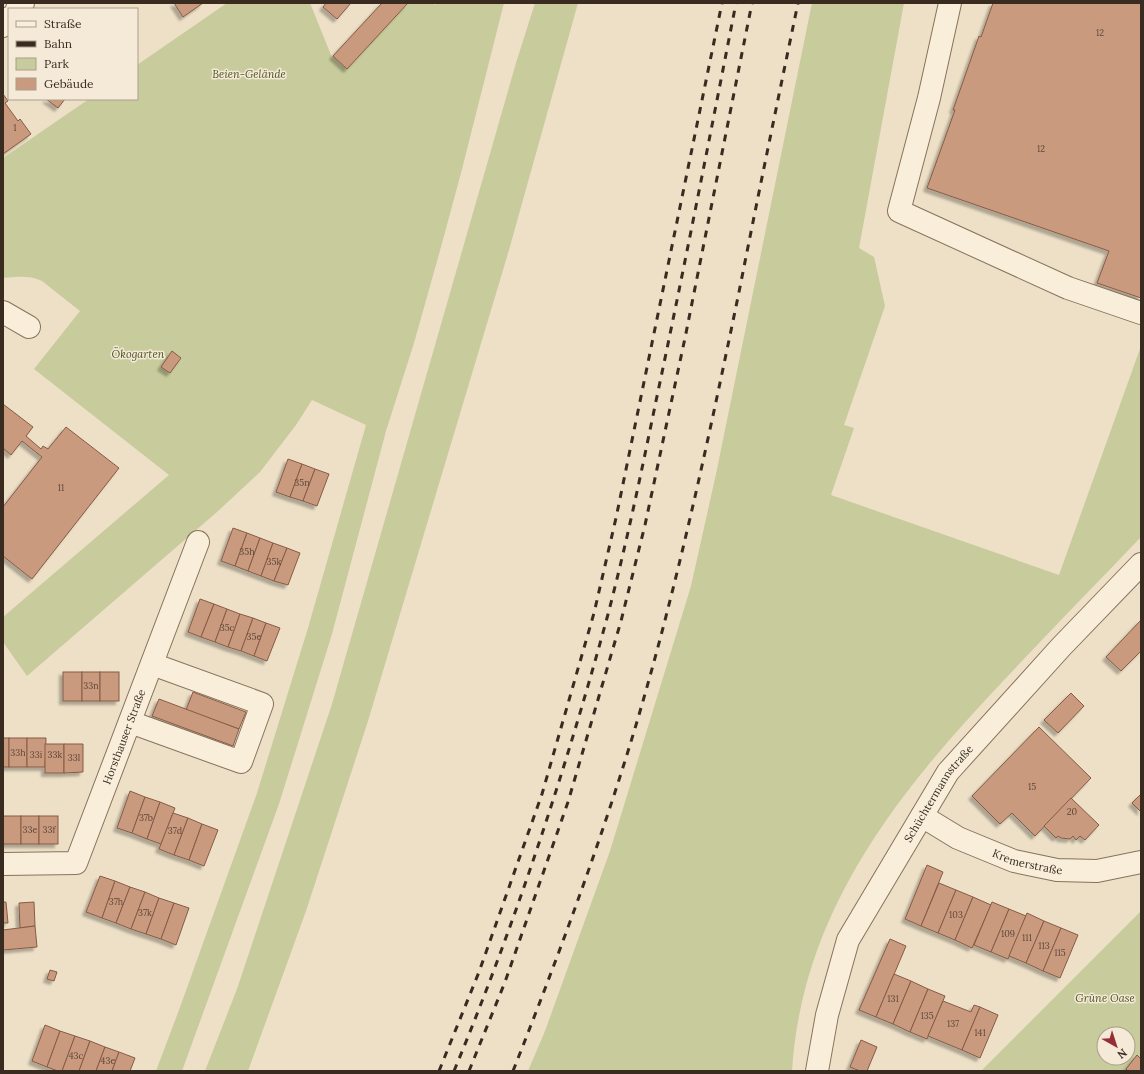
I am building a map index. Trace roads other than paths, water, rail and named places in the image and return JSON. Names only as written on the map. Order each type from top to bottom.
[{"type":"street","points":[[950,3],[929,98],[899,211],[1068,288],[1141,313]]},
{"type":"street","points":[[3,312],[29,327]]},
{"type":"street","name":"Horsthauser Straße","points":[[3,864],[76,863],[198,542]]},
{"type":"street","name":"Schüchtermannstraße","points":[[817,1071],[827,1015],[848,940],[948,772],[1061,647],[1141,564]]},
{"type":"street","points":[[130,722],[241,762],[262,704],[152,664]]},
{"type":"street","name":"Kremerstraße","points":[[922,816],[958,838],[1014,861],[1056,870],[1097,871],[1141,862]]},
{"type":"railway","points":[[439,1071],[479,972],[542,794],[594,613],[616,518],[722,3]]},
{"type":"railway","points":[[454,1071],[498,960],[538,847],[574,733],[607,618],[645,456],[736,3]]},
{"type":"railway","points":[[469,1071],[505,982],[568,802],[621,621],[645,525],[685,338],[752,3]]},
{"type":"railway","points":[[513,1071],[594,856],[623,769],[666,618],[704,455],[739,292],[798,3]]},
{"type":"park label","name":"Beien-Gelände","points":[[249,74]]},
{"type":"park label","name":"Ökogarten","points":[[138,354]]},
{"type":"park label","name":"Grüne Oase","points":[[1105,998]]}]
